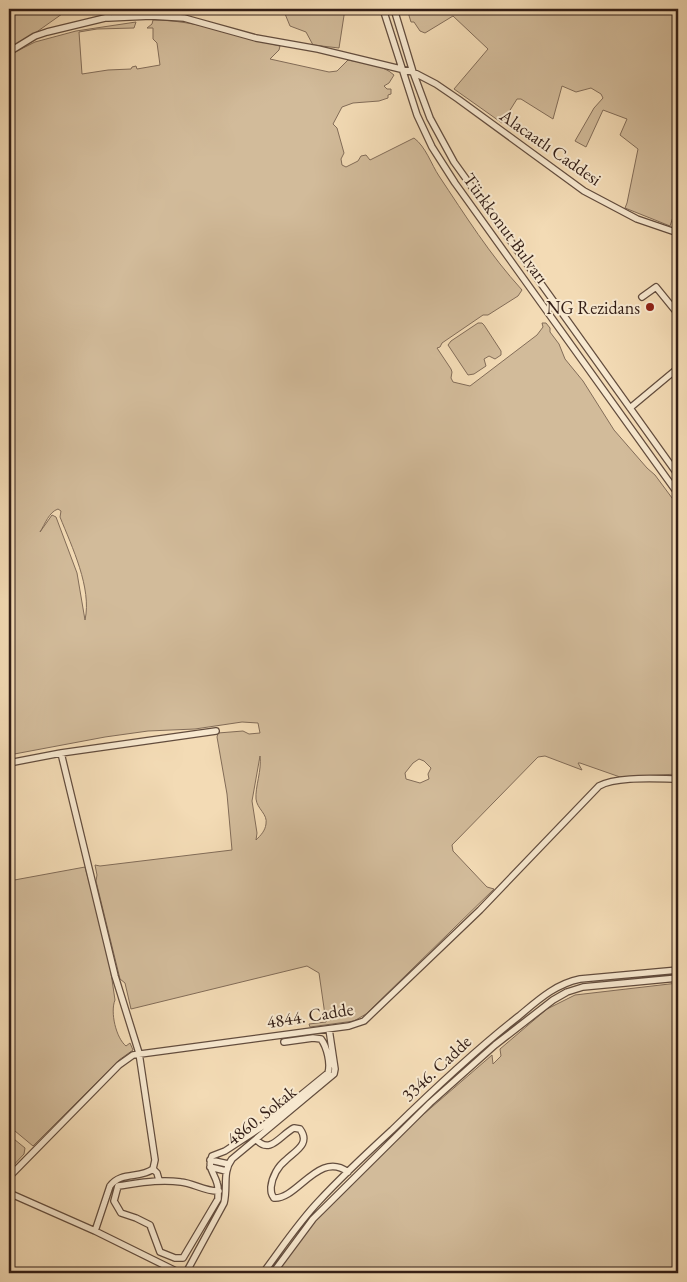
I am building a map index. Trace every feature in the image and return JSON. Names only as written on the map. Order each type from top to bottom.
[{"type":"street","points":[[9,52],[35,36],[47,32],[150,9]]},
{"type":"street","name":"Türkkonut Bulvarı","points":[[383,9],[401,69],[426,136],[455,183],[678,494]]},
{"type":"street","name":"Türkkonut Bulvarı","points":[[394,9],[413,72],[430,118],[454,162],[678,475]]},
{"type":"street","name":"Alacaatlı Caddesi","points":[[108,18],[151,16],[184,18],[256,38],[318,49],[413,72],[458,99],[584,191],[637,219],[678,232]]},
{"type":"street","points":[[642,297],[656,287],[678,314]]},
{"type":"street","points":[[630,408],[678,368]]},
{"type":"street","points":[[9,764],[61,753],[216,731]]},
{"type":"street","points":[[61,753],[115,976],[139,1053],[155,1160],[153,1169],[145,1174],[124,1176],[113,1182],[110,1186],[96,1231]]},
{"type":"street","name":"4844. Cadde","points":[[9,1176],[119,1065],[133,1055],[356,1025],[368,1018],[480,910],[600,786],[617,780],[678,779]]},
{"type":"street","name":"3346. Cadde","points":[[263,1273],[318,1202],[348,1172],[419,1103],[492,1037],[551,991],[580,979],[678,970]]},
{"type":"street","name":"3346. Cadde","points":[[273,1273],[313,1219],[430,1103],[495,1045],[553,1000],[567,992],[583,987],[678,978]]},
{"type":"street","name":"4860. Sokak","points":[[184,1272],[188,1271],[224,1203],[227,1194],[226,1170],[228,1164],[332,1077],[335,1069],[329,1028]]},
{"type":"street","points":[[218,1190],[211,1190],[182,1182],[159,1180],[118,1186],[114,1201],[121,1213],[150,1225],[160,1252],[181,1259],[218,1199],[218,1190],[218,1184],[210,1167],[210,1160],[215,1153],[225,1151],[263,1126],[328,1073],[330,1069],[324,1043],[321,1039],[313,1038],[284,1042]]},
{"type":"street","points":[[256,1139],[261,1145],[268,1146],[274,1144],[294,1128],[300,1129],[303,1135],[300,1150],[285,1160],[274,1176],[271,1193],[274,1198],[280,1198],[307,1178],[325,1168],[341,1166],[348,1172]]},
{"type":"street","points":[[210,1160],[228,1164]]},
{"type":"street","points":[[210,1167],[226,1170]]},
{"type":"street","points":[[153,1169],[157,1173],[159,1180]]},
{"type":"street","points":[[9,1193],[96,1231],[176,1271],[184,1272]]},
{"type":"shaded area","points":[[9,9],[69,9],[38,31],[9,48]]},
{"type":"shaded area","points":[[283,9],[345,9],[339,48],[313,45],[306,32],[290,26]]},
{"type":"shaded area","points":[[407,9],[678,9],[678,202],[670,226],[625,208],[638,149],[620,135],[627,119],[603,110],[586,147],[575,141],[594,108],[603,98],[601,94],[591,88],[576,92],[562,86],[553,119],[521,99],[517,99],[502,123],[454,89],[488,49],[453,16],[425,33],[420,31],[414,22],[411,22]]},
{"type":"shaded area","points":[[153,20],[185,23],[217,29],[280,46],[279,50],[270,59],[329,72],[337,71],[348,60],[378,66],[394,75],[389,83],[384,86],[387,89],[391,89],[391,94],[388,95],[388,98],[379,101],[353,103],[342,107],[333,124],[337,128],[344,153],[341,159],[342,165],[346,167],[358,161],[361,156],[366,155],[370,160],[414,138],[425,151],[439,176],[478,234],[522,290],[518,296],[488,315],[483,315],[437,348],[451,369],[453,382],[470,386],[537,335],[543,327],[542,323],[546,323],[559,344],[565,359],[583,381],[614,430],[655,475],[678,506],[678,774],[620,777],[580,763],[578,763],[582,770],[545,756],[538,757],[452,845],[453,851],[487,887],[494,889],[366,1014],[354,1021],[310,1027],[309,1024],[326,1022],[319,973],[307,966],[131,1009],[125,983],[120,979],[96,881],[95,865],[100,866],[232,850],[227,794],[217,737],[218,733],[243,731],[249,734],[260,733],[258,723],[242,722],[195,729],[148,731],[9,755],[9,55],[35,42],[76,31],[136,22],[134,28],[97,29],[79,32],[82,74],[131,69],[136,66],[137,69],[160,65],[157,43],[153,39],[153,28],[147,28],[152,24]],"holes":[[[58,509],[61,511],[60,517],[80,568],[86,595],[85,620],[77,573],[56,517],[52,515],[40,532],[50,515]],[[260,756],[256,799],[266,820],[264,831],[256,840],[257,833],[252,801]],[[419,759],[424,761],[431,768],[428,774],[429,779],[420,783],[406,779],[405,773]]]},
{"type":"shaded area","points":[[478,323],[484,325],[501,351],[501,355],[495,359],[489,356],[484,359],[486,366],[474,374],[468,375],[448,345]]},
{"type":"shaded area","points":[[85,867],[108,953],[115,1000],[113,1011],[115,1024],[122,1042],[126,1046],[130,1043],[133,1050],[119,1060],[33,1146],[9,1126],[9,881]]},
{"type":"shaded area","points":[[678,983],[678,1273],[273,1273],[305,1229],[387,1146],[492,1055],[493,1064],[501,1056],[500,1049],[547,1009],[575,995]]},
{"type":"shaded area","points":[[9,1135],[25,1148],[24,1154],[9,1170]]},
{"type":"place","name":"NG Rezidans","points":[[650,307]]}]
